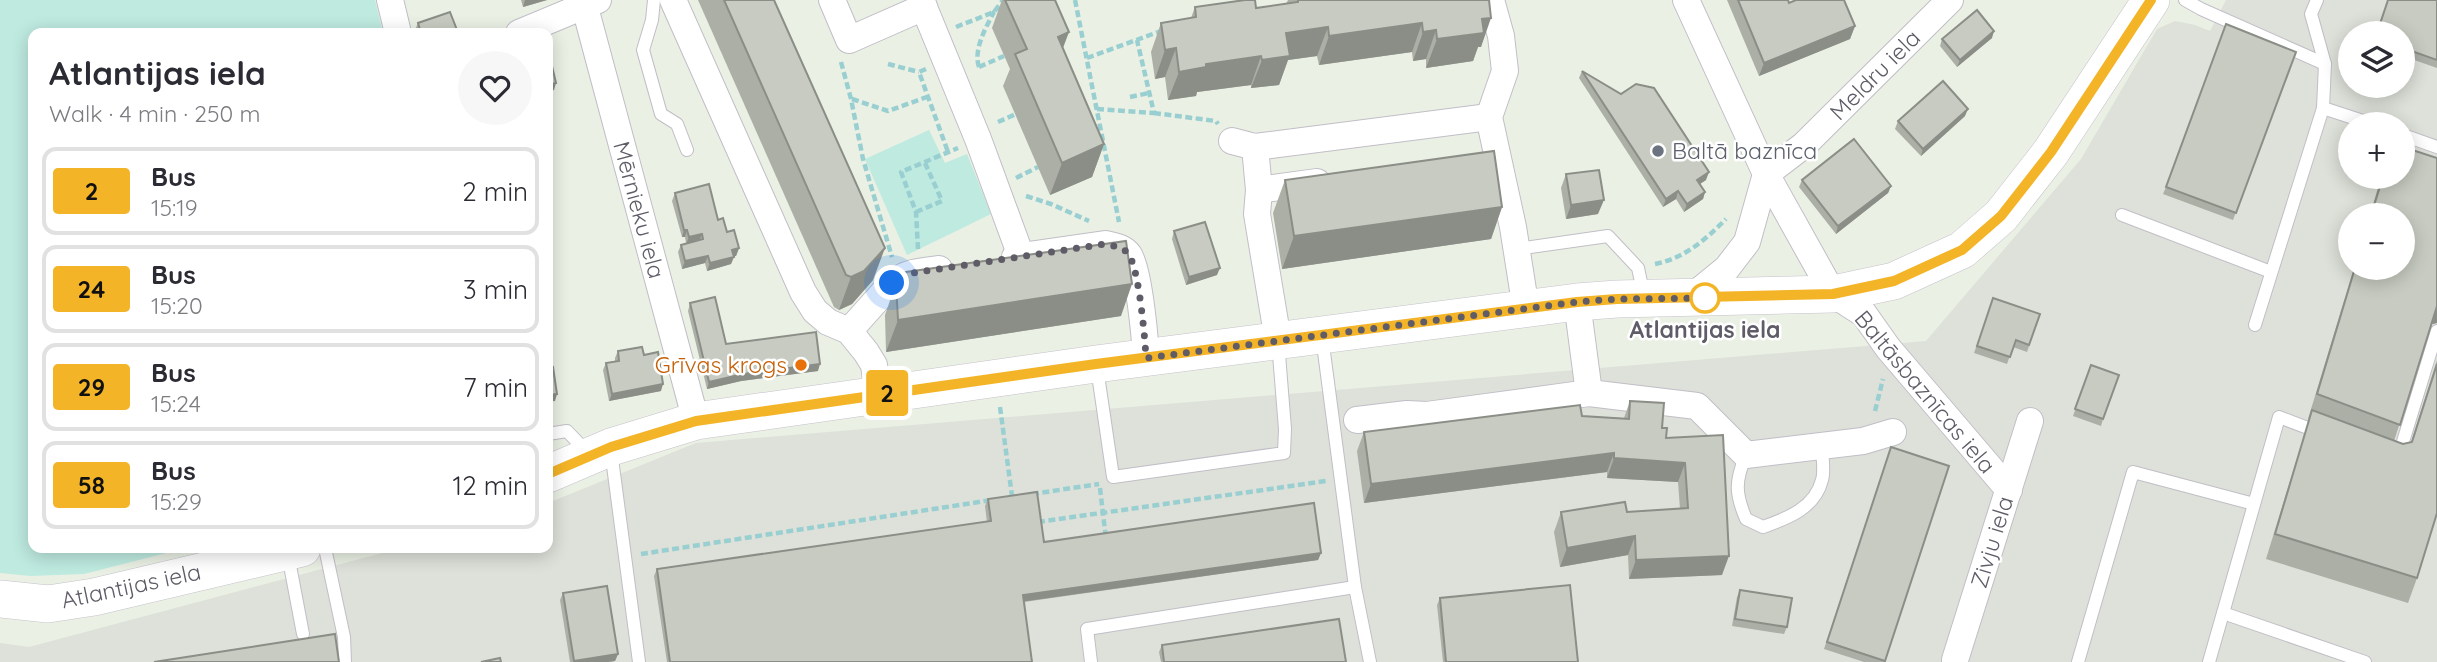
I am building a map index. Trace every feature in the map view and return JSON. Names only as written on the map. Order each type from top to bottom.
[{"type":"main road","points":[[553,472],[600,451],[696,421],[1096,364],[1577,302],[1641,283],[1689,299],[1833,294],[1894,281],[1962,250],[2001,216],[2075,118],[2151,0]]},
{"type":"main road","name":"Atlantijas iela","points":[[0,599],[48,604],[94,597],[282,553]]},
{"type":"street","points":[[390,0],[397,28]]},
{"type":"street","points":[[673,0],[803,292],[814,311],[828,322],[849,331],[874,365],[878,394]]},
{"type":"street","points":[[832,0],[849,40],[923,4],[978,139],[1009,258],[1105,244],[1120,247],[1129,254],[1132,265],[1144,327],[1146,358]]},
{"type":"street","points":[[1491,0],[1502,36],[1505,72],[1489,117],[1517,248],[1526,309]]},
{"type":"street","name":"Baltāsbaznīcas iela","points":[[1686,0],[1766,174],[1833,294],[1864,314],[1888,348],[2008,490]]},
{"type":"street","name":"Meldru iela","points":[[1766,174],[1804,145],[1950,0]]},
{"type":"street","points":[[530,28],[589,2]]},
{"type":"street","name":"Mērnieku iela","points":[[589,2],[696,421]]},
{"type":"street","points":[[1278,340],[1257,214],[1259,190],[1243,144],[1489,117]]},
{"type":"street","points":[[1472,160],[1499,156]]},
{"type":"street","points":[[1689,299],[1727,268],[1747,242],[1766,174]]},
{"type":"street","points":[[1259,190],[1339,179]]},
{"type":"street","points":[[849,331],[892,283],[911,274],[958,266]]},
{"type":"street","points":[[1577,302],[1589,393]]},
{"type":"street","points":[[1357,420],[1406,414],[1427,415],[1589,393],[1697,406],[1746,455],[1863,441],[1893,432]]},
{"type":"street","name":"Zivju iela","points":[[1955,661],[2030,421]]},
{"type":"lane","points":[[654,0],[652,20],[643,50],[661,114],[677,124],[687,150]]},
{"type":"lane","points":[[2185,0],[2325,64]]},
{"type":"lane","points":[[2255,325],[2323,108],[2325,64],[2311,14],[2317,0]]},
{"type":"lane","points":[[2323,108],[2338,113]]},
{"type":"lane","points":[[2415,139],[2437,147]]},
{"type":"lane","points":[[2122,215],[2272,272]]},
{"type":"lane","points":[[1517,248],[1608,236],[1641,283]]},
{"type":"lane","points":[[2384,456],[2397,461],[2437,331]]},
{"type":"lane","points":[[1322,335],[1355,587],[1370,662]]},
{"type":"lane","points":[[1096,364],[1112,477],[1284,453],[1285,429],[1278,340]]},
{"type":"lane","points":[[2209,662],[2279,417],[2332,437]]},
{"type":"lane","points":[[553,434],[566,431],[600,451],[625,557],[639,662]]},
{"type":"lane","points":[[1746,455],[1737,476],[1738,500],[1746,519],[1763,527],[1788,518],[1811,502],[1823,480],[1822,447]]},
{"type":"lane","points":[[2078,662],[2133,472],[2254,504]]},
{"type":"lane","points":[[295,553],[303,634]]},
{"type":"lane","points":[[326,553],[344,638],[345,662]]},
{"type":"lane","points":[[1091,662],[1087,629],[1355,587]]},
{"type":"lane","points":[[2223,613],[2365,662]]},
{"type":"path","points":[[979,67],[976,59],[984,33],[1003,0]]},
{"type":"path","points":[[1075,0],[1118,221],[1120,247]]},
{"type":"path","points":[[936,35],[1007,8]]},
{"type":"path","points":[[1087,58],[1173,26]]},
{"type":"path","points":[[1137,40],[1154,113]]},
{"type":"path","points":[[953,78],[1004,56]]},
{"type":"path","points":[[841,61],[863,159],[894,264],[911,274],[916,212],[901,172],[978,139]]},
{"type":"path","points":[[888,64],[919,72]]},
{"type":"path","points":[[1130,97],[1149,93]]},
{"type":"path","points":[[851,99],[888,111],[927,97]]},
{"type":"path","points":[[1097,109],[1216,121],[1243,144]]},
{"type":"path","points":[[916,212],[942,201],[925,163]]},
{"type":"path","points":[[1006,183],[1038,167]]},
{"type":"path","points":[[1019,194],[1051,204],[1099,225]]},
{"type":"path","points":[[1641,283],[1702,243],[1727,218],[1730,209]]},
{"type":"path","points":[[1863,441],[1876,407],[1886,368]]},
{"type":"path","points":[[996,378],[1012,496]]},
{"type":"path","points":[[625,557],[1099,484],[1112,477]]},
{"type":"path","points":[[1038,522],[1340,479]]},
{"type":"path","points":[[1099,484],[1106,540]]},
{"type":"shaded area","points":[[0,0],[375,0],[382,28],[28,28],[28,553],[166,553],[84,574],[31,576],[0,573]]},
{"type":"shaded area","points":[[2226,0],[2437,0],[2437,662],[0,662],[0,643],[29,647],[382,553],[553,553],[553,501],[696,443],[1926,341],[2081,159],[2157,29],[2175,21],[2210,31]]},
{"type":"shaded area","points":[[929,130],[945,163],[967,154],[991,214],[907,255],[865,159]]},
{"type":"building","points":[[724,0],[774,0],[885,248],[864,271],[851,277],[846,275]]},
{"type":"building","points":[[1005,0],[1055,0],[1069,32],[1058,37],[1104,144],[1062,163],[1015,54],[1027,49]]},
{"type":"building","points":[[1255,0],[1256,8],[1298,0],[1489,0],[1491,18],[1482,19],[1484,33],[1437,39],[1436,30],[1423,32],[1422,23],[1329,36],[1328,27],[1286,33],[1290,56],[1262,60],[1261,56],[1206,64],[1206,67],[1179,72],[1176,48],[1165,50],[1161,23],[1196,17],[1195,7]]},
{"type":"building","points":[[1738,0],[1788,0],[1789,3],[1796,0],[1844,0],[1855,26],[1764,63]]},
{"type":"building","points":[[2388,0],[2437,0],[2437,60],[2415,52],[2415,21],[2381,21]]},
{"type":"building","points":[[1977,10],[1994,31],[1960,60],[1942,39]]},
{"type":"building","points":[[450,12],[456,28],[420,28],[418,23]]},
{"type":"building","points":[[2226,24],[2296,52],[2236,213],[2166,187]]},
{"type":"building","name":"Baltā baznīca","points":[[1582,71],[1621,94],[1636,84],[1654,88],[1709,172],[1697,180],[1705,192],[1687,204],[1678,191],[1666,199]]},
{"type":"building","points":[[1943,81],[1968,109],[1923,149],[1898,121]]},
{"type":"building","points":[[1854,139],[1891,186],[1838,226],[1802,180]]},
{"type":"building","points":[[1494,151],[1502,207],[1294,236],[1285,180]]},
{"type":"building","points":[[2415,151],[2437,158],[2437,306],[2400,425],[2317,394],[2351,280],[2415,280],[2415,203],[2375,203],[2379,189],[2415,189]]},
{"type":"building","points":[[1599,170],[1604,200],[1571,205],[1566,174]]},
{"type":"building","points":[[709,184],[718,220],[723,218],[727,232],[734,230],[739,248],[732,250],[734,257],[710,263],[708,256],[685,261],[681,245],[703,239],[702,234],[689,237],[687,230],[684,230],[675,193]]},
{"type":"building","points":[[1205,222],[1220,268],[1189,277],[1174,231]]},
{"type":"building","points":[[1126,241],[1132,284],[898,320],[896,283],[906,272]]},
{"type":"building","points":[[715,297],[726,344],[816,332],[820,364],[743,374],[709,382],[690,303]]},
{"type":"building","points":[[1993,298],[2040,314],[2029,345],[2016,340],[2010,357],[1977,346]]},
{"type":"building","points":[[642,347],[644,355],[658,352],[663,384],[612,394],[606,363],[619,361],[618,351]]},
{"type":"building","points":[[2437,364],[2437,513],[2417,578],[2275,534],[2312,410],[2403,444],[2412,442]]},
{"type":"building","points":[[2091,365],[2119,375],[2103,419],[2075,409]]},
{"type":"building","points":[[553,367],[557,394],[553,394]]},
{"type":"building","points":[[1630,401],[1664,403],[1662,428],[1667,428],[1666,438],[1723,435],[1729,556],[1636,560],[1635,536],[1567,548],[1561,512],[1625,502],[1627,512],[1688,508],[1685,463],[1614,458],[1614,453],[1371,484],[1364,432],[1580,405],[1582,416],[1629,419]]},
{"type":"building","points":[[1891,447],[1949,466],[1885,661],[1827,642]]},
{"type":"building","points":[[1037,492],[1044,542],[1314,503],[1321,553],[1023,595],[1032,662],[670,662],[657,569],[991,521],[988,499]]},
{"type":"building","points":[[1570,585],[1578,662],[1446,662],[1440,598]]},
{"type":"building","points":[[607,586],[618,654],[574,661],[563,593]]},
{"type":"building","points":[[1740,590],[1792,598],[1787,627],[1735,619]]},
{"type":"building","points":[[1339,619],[1346,662],[1164,662],[1162,645]]},
{"type":"building","points":[[335,634],[339,662],[154,662]]},
{"type":"building","points":[[500,658],[501,662],[481,662]]},
{"type":"bus line","name":"2","points":[[553,472],[611,447],[696,421],[878,394],[1577,302],[1833,294],[1894,281],[1962,250],[2001,216],[2083,106],[2151,0]]},
{"type":"place","name":"Baltā baznīca","points":[[1658,151]]},
{"type":"place","name":"Atlantijas iela","points":[[1705,298]]},
{"type":"place","name":"Grīvas krogs","points":[[801,365]]},
{"type":"route","points":[[892,283],[906,274],[1105,244],[1120,247],[1129,254],[1132,265],[1144,327],[1146,358],[1577,302],[1713,298],[1705,298]]}]
